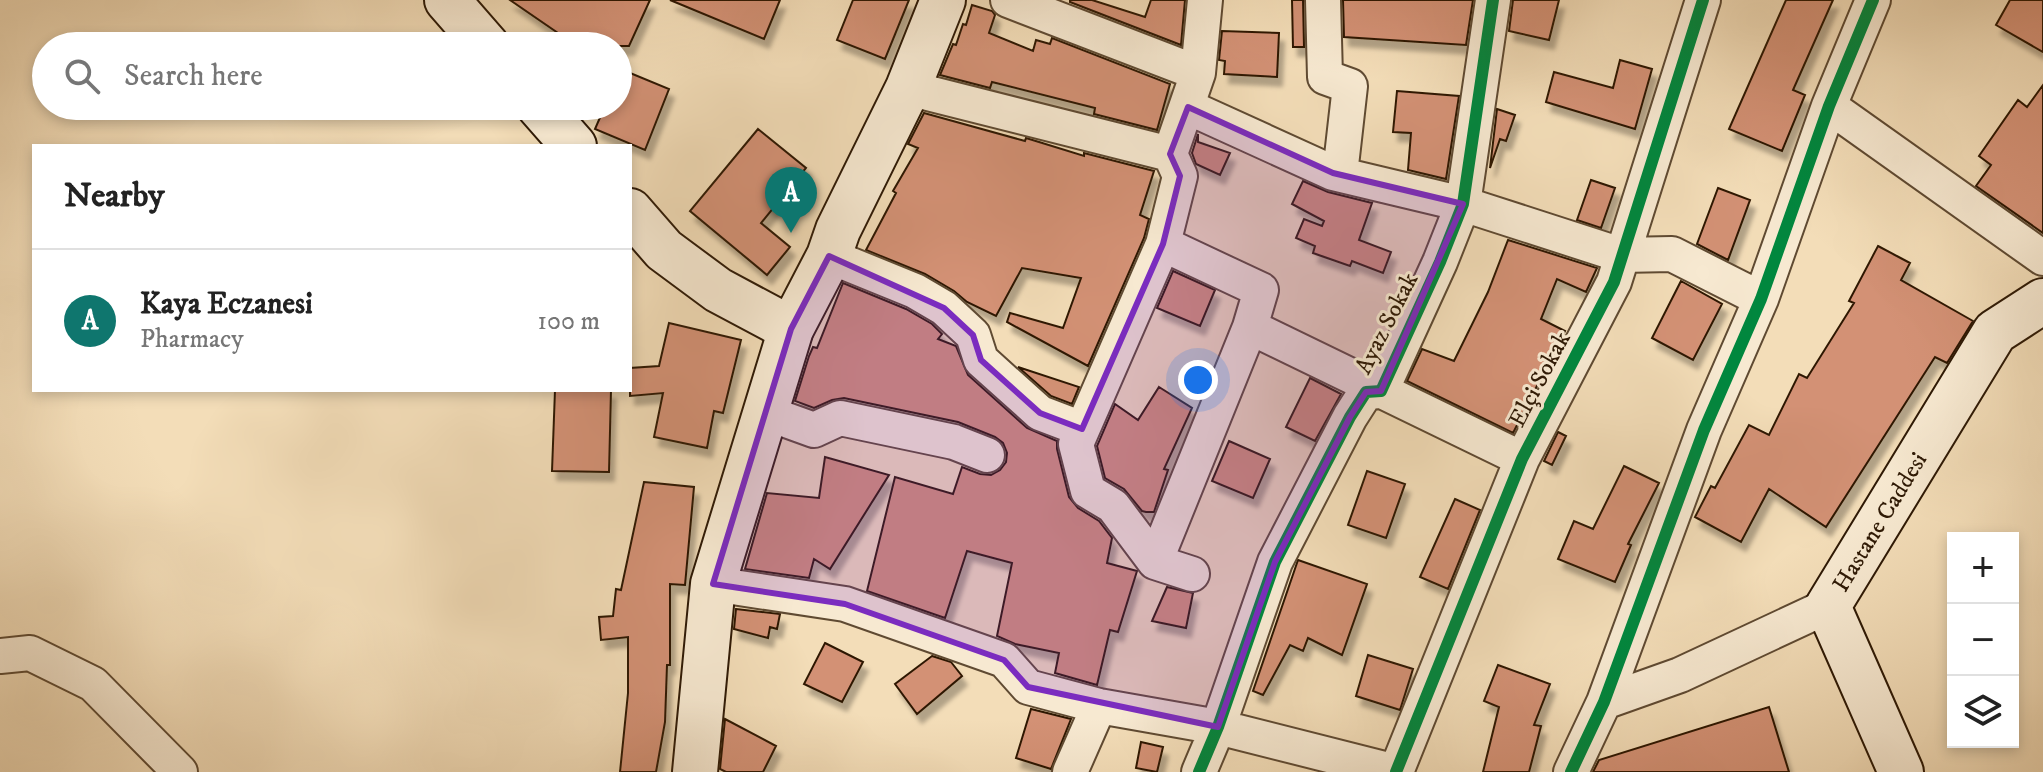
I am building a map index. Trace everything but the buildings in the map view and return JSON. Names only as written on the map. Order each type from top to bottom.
[{"type":"street","points":[[447,0],[475,32]]},
{"type":"street","points":[[698,771],[713,584],[764,412],[791,329],[908,88],[943,0]]},
{"type":"street","points":[[1008,0],[1198,73]]},
{"type":"street","points":[[1192,574],[1155,562],[1113,506],[1088,491],[1076,444],[1163,244],[1180,176],[1170,154],[1198,73],[1205,0]]},
{"type":"street","points":[[1323,0],[1325,77],[1350,86],[1340,174]]},
{"type":"street","name":"Ayaz Sokak","points":[[1199,772],[1218,727],[1275,562],[1350,417],[1366,392],[1381,391],[1463,204],[1493,0]]},
{"type":"street","name":"Elçi Sokak","points":[[1396,772],[1522,459],[1614,282],[1703,0]]},
{"type":"street","points":[[1571,772],[1604,702],[1704,430],[1761,299],[1829,106],[1873,0]]},
{"type":"street","points":[[908,88],[1170,154]]},
{"type":"street","points":[[1829,106],[2043,258]]},
{"type":"street","points":[[1188,107],[1340,174],[1463,204],[1621,255],[1672,254],[1761,299]]},
{"type":"street","points":[[551,120],[572,144]]},
{"type":"street","points":[[632,213],[664,250],[707,282],[791,329]]},
{"type":"street","points":[[1155,562],[1250,327],[1261,290],[1163,244]]},
{"type":"street","points":[[829,256],[915,291],[944,308],[973,335],[981,360],[1040,413],[1082,429]]},
{"type":"street","name":"Hastane Caddesi","points":[[1901,772],[1828,606],[1995,332],[2043,301]]},
{"type":"street","points":[[1250,327],[1522,459]]},
{"type":"street","points":[[764,412],[814,430],[840,418],[954,442],[987,455]]},
{"type":"street","points":[[713,584],[845,604],[1004,660],[1028,687],[1099,706],[1218,727],[1396,772]]},
{"type":"street","points":[[1604,702],[1680,675],[1828,606]]},
{"type":"street","points":[[0,656],[30,653],[93,684],[180,772]]},
{"type":"street","points":[[1070,772],[1099,706]]},
{"type":"highlighted area","points":[[1188,107],[1333,173],[1463,204],[1381,391],[1366,392],[1350,417],[1275,562],[1218,727],[1028,687],[1004,660],[845,604],[713,584],[791,329],[829,256],[944,308],[973,335],[981,360],[1040,413],[1082,429],[1163,244],[1180,176],[1170,154]]},
{"type":"cycle path","points":[[1199,772],[1218,727],[1275,562],[1350,417],[1366,392],[1381,391],[1463,204],[1493,0]]},
{"type":"cycle path","points":[[1396,772],[1522,459],[1614,282],[1703,0]]},
{"type":"cycle path","points":[[1571,772],[1604,702],[1704,430],[1761,299],[1829,106],[1873,0]]},
{"type":"place","name":"Kaya Eczanesi","points":[[791,233]]}]
